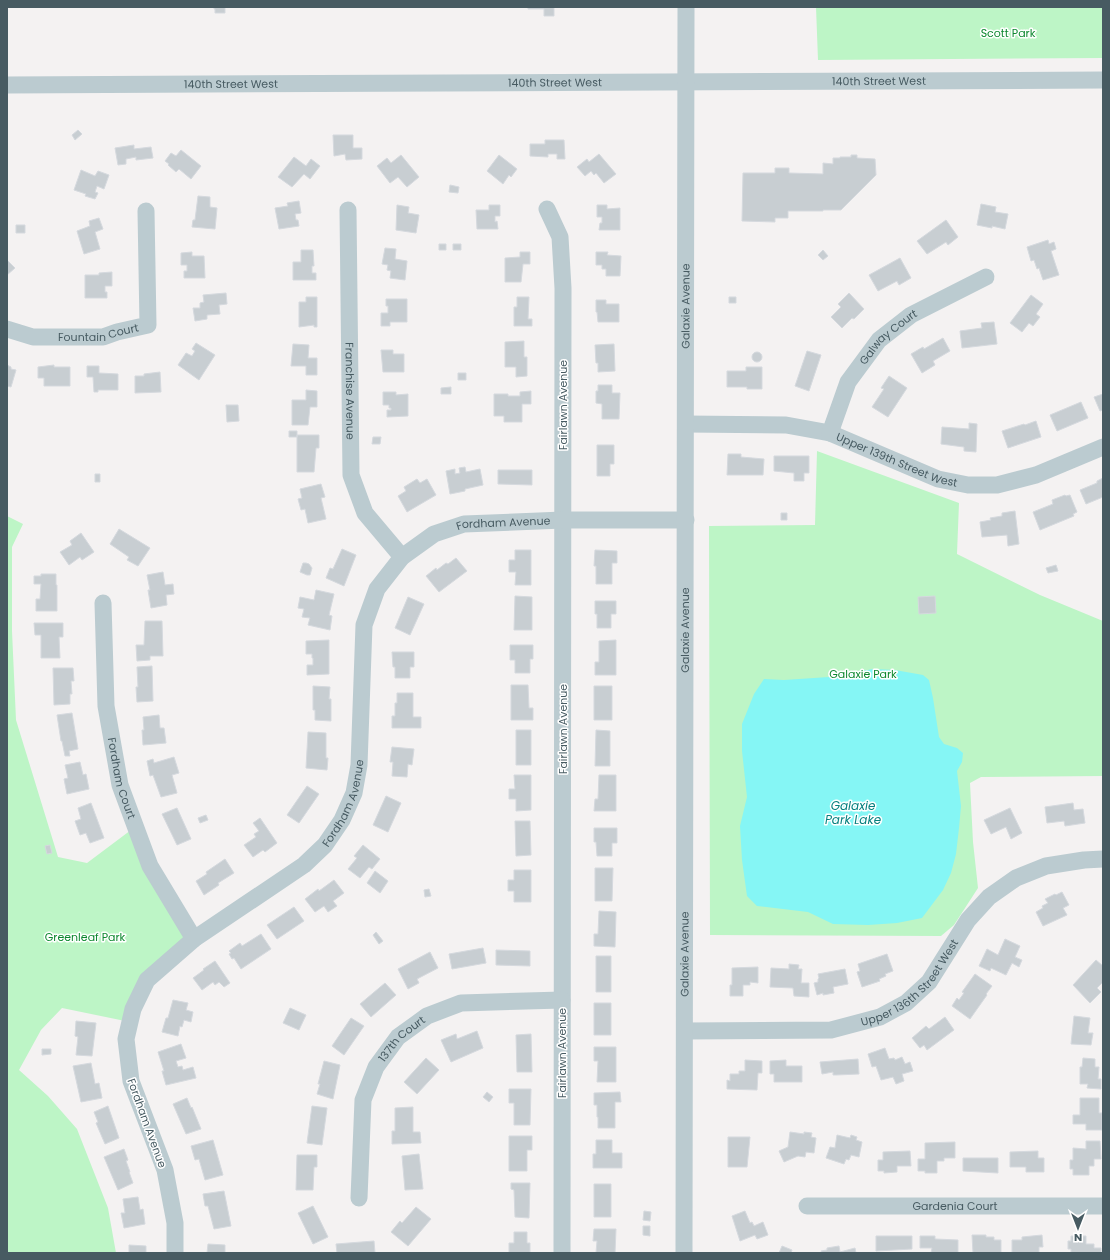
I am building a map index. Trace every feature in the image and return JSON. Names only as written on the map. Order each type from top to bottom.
[{"type":"street","name":"Galaxie Avenue","points":[[684,1253],[686,7]]},
{"type":"street","name":"140th Street West","points":[[7,85],[1103,80]]},
{"type":"street","name":"Fairlawn Avenue","points":[[547,209],[560,237],[564,288],[562,1253]]},
{"type":"street","name":"Fountain Court","points":[[7,329],[33,337],[103,337],[117,332],[148,325],[146,210]]},
{"type":"street","name":"Franchise Avenue","points":[[348,210],[351,475],[365,513],[402,557]]},
{"type":"street","name":"Galway Court","points":[[830,433],[848,382],[879,340],[911,315],[986,277]]},
{"type":"street","name":"Upper 139th Street West","points":[[686,424],[786,425],[830,433],[938,479],[968,485],[997,485],[1036,475],[1103,448]]},
{"type":"street","name":"Fordham Avenue","points":[[175,1253],[176,1223],[164,1170],[131,1081],[126,1039],[133,1009],[147,980],[194,939],[304,865],[325,845],[342,820],[354,793],[359,765],[364,625],[377,589],[402,557],[434,534],[464,524],[563,520],[686,520]]},
{"type":"street","name":"Fordham Court","points":[[103,603],[106,706],[120,785],[150,866],[194,939]]},
{"type":"street","name":"Upper 136th Street West","points":[[685,1031],[830,1030],[880,1018],[906,1002],[929,982],[968,920],[989,897],[1016,878],[1046,866],[1084,860],[1103,860]]},
{"type":"street","name":"137th Court","points":[[359,1198],[363,1100],[376,1067],[398,1037],[427,1016],[461,1003],[562,1000]]},
{"type":"street","name":"Gardenia Court","points":[[807,1206],[1103,1206]]},
{"type":"green space","name":"Scott Park","points":[[816,7],[1103,7],[1103,58],[818,60]]},
{"type":"green space","name":"Galaxie Park","points":[[817,451],[959,503],[957,554],[1040,595],[1103,621],[1103,776],[981,777],[970,783],[973,842],[978,888],[954,925],[941,936],[710,935],[709,526],[815,525]]},
{"type":"green space","name":"Greenleaf Park","points":[[7,516],[23,524],[12,547],[12,631],[16,720],[58,857],[87,863],[135,827],[194,939],[147,980],[130,1022],[62,1008],[41,1030],[19,1070],[48,1096],[77,1129],[108,1208],[116,1253],[7,1253]]},
{"type":"water","name":"Galaxie Park Lake","points":[[873,669],[895,670],[923,675],[929,680],[939,737],[944,744],[957,748],[963,753],[962,762],[957,771],[961,806],[956,854],[951,873],[943,890],[922,918],[897,923],[868,925],[833,924],[808,912],[757,906],[747,896],[742,860],[740,826],[747,797],[742,751],[742,724],[754,694],[764,679],[784,680],[829,677]]},
{"type":"building","points":[[214,7],[225,7],[225,13],[215,13]]},
{"type":"building","points":[[528,7],[554,7],[554,16],[544,16],[544,9],[528,9]]},
{"type":"building","points":[[78,130],[82,134],[75,140],[72,135]]},
{"type":"building","points":[[333,135],[353,135],[353,148],[362,148],[362,159],[346,160],[345,154],[334,156]]},
{"type":"building","points":[[545,140],[564,140],[565,159],[557,159],[557,154],[548,154],[548,157],[530,156],[530,144],[545,144]]},
{"type":"building","points":[[134,145],[134,149],[151,147],[153,158],[136,160],[136,157],[126,159],[126,164],[118,165],[115,148]]},
{"type":"building","points":[[181,150],[201,166],[191,179],[179,169],[176,172],[165,161],[171,153],[176,156]]},
{"type":"building","points":[[599,154],[616,174],[604,183],[596,173],[594,175],[591,171],[585,176],[577,167],[587,159],[589,162]]},
{"type":"building","points":[[401,155],[419,177],[407,187],[398,177],[390,183],[377,166],[387,158],[391,163]]},
{"type":"building","points":[[499,155],[517,169],[511,177],[509,175],[503,184],[487,171]]},
{"type":"building","points":[[851,155],[857,155],[857,158],[875,159],[876,175],[841,210],[788,211],[788,218],[775,218],[775,222],[742,221],[743,173],[775,173],[775,168],[789,168],[789,173],[823,174],[823,163],[833,164],[833,158],[851,157]]},
{"type":"building","points":[[294,157],[306,166],[311,159],[320,166],[310,179],[304,174],[292,187],[278,177]]},
{"type":"building","points":[[81,170],[95,176],[98,171],[109,175],[104,189],[97,186],[95,192],[98,193],[95,199],[74,190]]},
{"type":"building","points":[[450,185],[459,187],[458,193],[449,192]]},
{"type":"building","points":[[198,196],[210,197],[210,207],[217,208],[215,229],[192,227],[193,220],[195,220]]},
{"type":"building","points":[[299,201],[301,213],[295,214],[299,226],[279,229],[275,208],[288,206],[287,203]]},
{"type":"building","points":[[981,204],[996,207],[995,212],[1008,214],[1005,229],[977,225]]},
{"type":"building","points":[[397,205],[409,207],[408,213],[419,215],[416,233],[396,230]]},
{"type":"building","points":[[489,205],[500,205],[500,216],[495,216],[495,222],[497,221],[498,229],[477,229],[476,210],[489,210]]},
{"type":"building","points":[[597,205],[607,205],[607,209],[620,208],[620,230],[599,230],[600,223],[602,223],[602,217],[597,217]]},
{"type":"building","points":[[99,218],[103,229],[95,232],[100,249],[84,254],[77,231],[90,226],[89,221]]},
{"type":"building","points":[[946,220],[958,237],[948,245],[946,242],[927,254],[917,241]]},
{"type":"building","points":[[16,225],[25,225],[25,233],[16,233]]},
{"type":"building","points":[[1048,240],[1049,244],[1054,242],[1056,249],[1051,251],[1059,275],[1043,280],[1039,268],[1037,269],[1034,260],[1031,261],[1027,247]]},
{"type":"building","points":[[439,244],[446,244],[446,250],[439,250]]},
{"type":"building","points":[[453,244],[461,244],[461,250],[453,250]]},
{"type":"building","points":[[385,248],[396,249],[395,259],[407,261],[405,280],[390,278],[391,271],[387,270],[388,265],[382,264]]},
{"type":"building","points":[[301,250],[313,250],[314,266],[312,266],[312,273],[316,273],[316,280],[293,280],[293,262],[301,262]]},
{"type":"building","points":[[823,250],[828,256],[823,260],[818,255]]},
{"type":"building","points":[[192,252],[192,256],[204,256],[205,278],[184,278],[184,271],[187,271],[187,265],[181,265],[181,253]]},
{"type":"building","points":[[520,252],[530,252],[530,264],[523,264],[521,282],[505,282],[505,258],[520,257]]},
{"type":"building","points":[[596,252],[608,252],[607,255],[621,256],[620,276],[606,276],[606,269],[602,269],[602,265],[596,265]]},
{"type":"building","points":[[900,258],[911,278],[899,285],[897,281],[878,291],[869,275]]},
{"type":"building","points":[[7,260],[15,268],[7,275]]},
{"type":"building","points":[[112,272],[112,286],[105,286],[107,298],[85,298],[85,275],[99,275],[99,273]]},
{"type":"building","points":[[226,293],[227,304],[219,305],[220,314],[207,315],[207,319],[195,321],[193,308],[200,308],[200,303],[204,302],[203,295]]},
{"type":"building","points":[[849,293],[864,309],[842,328],[831,317],[841,307],[838,304]]},
{"type":"building","points":[[1031,295],[1043,304],[1036,314],[1040,317],[1033,326],[1029,323],[1022,332],[1010,323]]},
{"type":"building","points":[[306,297],[317,297],[317,327],[314,327],[314,325],[299,327],[299,302],[306,302]]},
{"type":"building","points":[[517,297],[529,297],[528,319],[532,319],[532,326],[514,326],[514,307],[517,307]]},
{"type":"building","points":[[729,297],[736,297],[736,303],[729,303]]},
{"type":"building","points":[[386,299],[407,299],[407,322],[390,322],[390,326],[381,326],[381,313],[388,313]]},
{"type":"building","points":[[596,300],[606,300],[606,304],[619,304],[619,322],[598,322]]},
{"type":"building","points":[[994,322],[997,344],[962,348],[960,331],[982,328],[981,323]]},
{"type":"building","points":[[943,338],[950,351],[933,361],[935,365],[922,373],[911,354],[923,347],[924,349]]},
{"type":"building","points":[[524,341],[524,357],[527,357],[527,376],[516,377],[516,367],[505,367],[505,342]]},
{"type":"building","points":[[196,343],[215,355],[199,380],[178,365],[186,353],[192,356],[195,351],[192,349]]},
{"type":"building","points":[[293,344],[309,345],[308,358],[317,358],[317,375],[306,375],[306,366],[291,366]]},
{"type":"building","points":[[614,344],[615,371],[598,372],[595,345]]},
{"type":"building","points":[[381,350],[393,350],[393,354],[404,354],[404,372],[383,372]]},
{"type":"building","points":[[807,351],[821,355],[809,391],[795,386]]},
{"type":"building","points":[[757,352],[762,357],[757,362],[752,357]]},
{"type":"building","points":[[7,365],[11,367],[11,369],[16,370],[11,387],[7,386]]},
{"type":"building","points":[[54,365],[54,367],[70,367],[70,386],[44,386],[44,378],[38,378],[38,367]]},
{"type":"building","points":[[87,366],[99,366],[99,373],[118,374],[118,390],[98,390],[98,392],[94,392],[93,377],[87,377]]},
{"type":"building","points":[[746,367],[762,367],[762,389],[727,387],[727,371],[746,371]]},
{"type":"building","points":[[160,372],[161,392],[135,393],[135,376],[144,376],[144,374]]},
{"type":"building","points":[[458,373],[466,373],[466,380],[458,380]]},
{"type":"building","points":[[889,376],[907,388],[888,417],[872,407],[884,389],[881,388]]},
{"type":"building","points":[[598,385],[612,385],[612,393],[620,393],[619,419],[602,419],[602,404],[596,403],[596,391],[598,391]]},
{"type":"building","points":[[451,387],[451,394],[441,394],[441,388]]},
{"type":"building","points":[[306,390],[317,391],[317,407],[310,407],[308,425],[292,425],[292,400],[306,400]]},
{"type":"building","points":[[531,391],[531,404],[522,404],[522,422],[504,422],[504,416],[494,416],[494,394],[520,396],[520,392]]},
{"type":"building","points":[[383,392],[396,392],[396,395],[408,394],[408,416],[387,417],[387,410],[391,410],[391,408],[389,408],[389,405],[383,405]]},
{"type":"building","points":[[1103,394],[1103,410],[1100,411],[1094,397]]},
{"type":"building","points":[[1081,402],[1088,418],[1057,431],[1050,415]]},
{"type":"building","points":[[226,405],[238,405],[239,421],[227,422]]},
{"type":"building","points":[[1036,421],[1041,437],[1008,448],[1002,431]]},
{"type":"building","points":[[969,423],[977,424],[976,452],[964,451],[964,447],[941,444],[942,427],[969,429]]},
{"type":"building","points":[[289,431],[297,431],[297,437],[289,437]]},
{"type":"building","points":[[297,435],[319,435],[319,448],[316,448],[314,472],[297,472]]},
{"type":"building","points":[[373,437],[381,437],[380,444],[372,444]]},
{"type":"building","points":[[597,445],[614,445],[614,464],[610,464],[610,476],[597,476]]},
{"type":"building","points":[[728,454],[741,454],[741,457],[764,459],[763,475],[727,475]]},
{"type":"building","points":[[774,456],[809,456],[809,473],[804,473],[804,481],[794,481],[794,473],[774,471]]},
{"type":"building","points":[[465,467],[466,472],[480,469],[483,485],[450,494],[446,471],[455,469],[455,474],[460,473],[459,468]]},
{"type":"building","points":[[498,470],[532,470],[532,485],[498,484]]},
{"type":"building","points":[[95,474],[100,474],[100,482],[95,482]]},
{"type":"building","points":[[1103,478],[1103,497],[1086,504],[1080,490],[1097,483],[1097,481]]},
{"type":"building","points":[[417,479],[420,483],[427,479],[436,495],[407,512],[398,496],[406,491],[404,487]]},
{"type":"building","points":[[321,484],[325,497],[321,498],[326,519],[308,523],[305,509],[301,510],[298,499],[302,498],[300,489]]},
{"type":"building","points":[[1065,495],[1070,495],[1077,512],[1073,514],[1074,516],[1040,530],[1033,512],[1053,504],[1052,500]]},
{"type":"building","points":[[1015,511],[1019,544],[1008,546],[1007,535],[982,537],[980,522],[991,520],[990,518],[1002,516],[1002,513]]},
{"type":"building","points":[[781,513],[787,513],[787,520],[781,520]]},
{"type":"building","points":[[119,529],[150,548],[138,566],[127,560],[129,557],[110,544]]},
{"type":"building","points":[[81,533],[94,552],[82,560],[80,557],[69,565],[60,552],[72,545],[70,541]]},
{"type":"building","points":[[342,549],[356,555],[344,586],[326,578],[330,568],[333,569]]},
{"type":"building","points":[[515,550],[531,550],[531,585],[515,585],[516,572],[509,572],[509,560],[515,560]]},
{"type":"building","points":[[595,550],[617,551],[617,563],[612,563],[612,584],[596,584],[596,566],[594,566]]},
{"type":"building","points":[[456,558],[467,571],[439,592],[426,576],[436,568],[437,570]]},
{"type":"building","points":[[303,563],[309,564],[312,568],[310,575],[300,572]]},
{"type":"building","points":[[1056,565],[1058,571],[1048,573],[1046,568]]},
{"type":"building","points":[[163,572],[165,585],[173,584],[174,594],[166,595],[167,605],[151,608],[147,575]]},
{"type":"building","points":[[41,574],[56,574],[57,611],[36,611],[36,599],[40,599],[41,584],[34,584],[34,576],[41,576]]},
{"type":"building","points":[[316,590],[334,594],[329,615],[332,616],[330,630],[308,625],[310,618],[302,617],[304,609],[298,608],[300,597],[314,600]]},
{"type":"building","points":[[515,596],[532,597],[532,630],[514,630]]},
{"type":"building","points":[[935,596],[936,613],[919,614],[918,597]]},
{"type":"building","points":[[408,597],[424,604],[410,635],[395,628]]},
{"type":"building","points":[[595,601],[616,601],[616,614],[611,614],[611,628],[597,628]]},
{"type":"building","points":[[145,621],[162,621],[163,656],[150,656],[150,660],[137,661],[136,645],[144,645]]},
{"type":"building","points":[[34,623],[63,623],[63,637],[59,637],[60,658],[41,658],[41,635],[35,635]]},
{"type":"building","points":[[329,640],[329,674],[307,675],[307,665],[313,665],[313,658],[312,654],[306,654],[306,641]]},
{"type":"building","points":[[616,640],[616,675],[595,675],[595,662],[599,662],[599,641]]},
{"type":"building","points":[[510,645],[533,645],[533,659],[530,659],[530,673],[515,673],[515,660],[510,660]]},
{"type":"building","points":[[392,652],[414,652],[414,667],[410,667],[410,678],[395,678],[395,667],[393,667]]},
{"type":"building","points":[[152,666],[153,701],[137,702],[137,667]]},
{"type":"building","points":[[53,668],[73,668],[74,681],[71,681],[72,694],[70,694],[70,704],[54,705]]},
{"type":"building","points":[[511,685],[528,685],[529,708],[533,708],[533,720],[511,720]]},
{"type":"building","points":[[313,686],[330,687],[329,699],[331,699],[331,721],[315,720],[315,710],[313,710]]},
{"type":"building","points":[[594,686],[612,686],[612,720],[594,720]]},
{"type":"building","points":[[397,693],[413,693],[413,717],[421,717],[421,728],[392,728],[392,716],[395,716]]},
{"type":"building","points":[[72,713],[78,749],[69,751],[70,756],[65,756],[57,715]]},
{"type":"building","points":[[159,715],[160,728],[164,728],[166,743],[143,745],[143,717]]},
{"type":"building","points":[[516,730],[531,730],[531,765],[516,765]]},
{"type":"building","points":[[596,730],[610,731],[610,766],[595,766]]},
{"type":"building","points":[[308,732],[326,733],[326,758],[328,758],[327,770],[306,768]]},
{"type":"building","points":[[392,747],[414,749],[412,765],[408,764],[407,777],[392,776],[393,762],[390,762]]},
{"type":"building","points":[[174,757],[179,773],[172,775],[177,793],[161,797],[153,775],[150,776],[147,761],[153,759],[154,763]]},
{"type":"building","points":[[80,762],[83,775],[86,774],[89,789],[67,794],[64,779],[68,778],[65,765]]},
{"type":"building","points":[[514,775],[531,775],[531,810],[516,811],[516,799],[509,799],[509,789],[515,789]]},
{"type":"building","points":[[599,775],[616,775],[616,811],[594,811],[595,799],[598,799]]},
{"type":"building","points":[[307,786],[319,794],[299,823],[287,815]]},
{"type":"building","points":[[386,796],[401,803],[388,832],[373,825]]},
{"type":"building","points":[[91,803],[104,838],[90,843],[86,833],[80,835],[75,821],[81,819],[78,808]]},
{"type":"building","points":[[1073,803],[1074,810],[1083,809],[1085,823],[1065,826],[1064,821],[1047,823],[1045,807]]},
{"type":"building","points":[[177,808],[191,839],[177,845],[162,814]]},
{"type":"building","points":[[1010,808],[1022,833],[1011,839],[1006,827],[991,834],[984,820]]},
{"type":"building","points":[[206,815],[208,820],[200,823],[198,818]]},
{"type":"building","points":[[260,818],[277,843],[265,852],[263,850],[253,857],[244,845],[256,837],[254,834],[259,831],[253,823]]},
{"type":"building","points":[[515,821],[530,821],[531,855],[516,856]]},
{"type":"building","points":[[594,828],[617,828],[617,843],[612,843],[612,856],[597,856],[596,842],[594,842]]},
{"type":"building","points":[[50,845],[52,853],[47,854],[45,846]]},
{"type":"building","points":[[363,845],[380,859],[372,869],[369,867],[360,878],[348,869],[357,858],[354,856]]},
{"type":"building","points":[[225,859],[234,873],[218,883],[219,885],[204,895],[196,881]]},
{"type":"building","points":[[595,868],[613,868],[612,901],[595,901]]},
{"type":"building","points":[[514,870],[531,870],[531,902],[514,902],[514,891],[508,891],[508,880],[514,880]]},
{"type":"building","points":[[375,871],[388,881],[380,893],[367,883]]},
{"type":"building","points":[[334,880],[344,893],[333,901],[337,906],[328,912],[324,906],[315,912],[305,899],[318,889],[319,891]]},
{"type":"building","points":[[429,889],[431,896],[425,897],[424,890]]},
{"type":"building","points":[[1062,892],[1069,905],[1063,908],[1067,915],[1043,926],[1036,912],[1048,903],[1045,899]]},
{"type":"building","points":[[294,907],[304,921],[277,939],[267,925]]},
{"type":"building","points":[[599,911],[616,912],[615,947],[594,946],[594,934],[598,934]]},
{"type":"building","points":[[376,932],[383,941],[379,944],[373,935]]},
{"type":"building","points":[[261,934],[271,949],[241,969],[234,958],[232,959],[229,951],[240,943],[242,946]]},
{"type":"building","points":[[1005,939],[1020,946],[1015,957],[1022,960],[1019,967],[1012,963],[1006,975],[991,968],[990,971],[979,966],[987,949],[998,955]]},
{"type":"building","points":[[483,948],[486,963],[452,969],[449,954]]},
{"type":"building","points":[[496,950],[530,951],[530,966],[496,965]]},
{"type":"building","points":[[430,952],[438,968],[417,979],[419,983],[408,989],[398,969]]},
{"type":"building","points":[[887,954],[893,971],[885,974],[886,976],[879,979],[880,981],[862,987],[857,972],[860,971],[858,964]]},
{"type":"building","points":[[596,956],[611,956],[611,992],[596,992]]},
{"type":"building","points":[[1096,960],[1103,966],[1103,982],[1097,988],[1101,992],[1090,1003],[1073,985]]},
{"type":"building","points":[[215,961],[230,983],[224,987],[219,982],[215,985],[213,982],[202,990],[193,978]]},
{"type":"building","points":[[789,964],[799,965],[798,969],[802,969],[801,983],[809,983],[809,997],[794,996],[793,988],[770,987],[771,968],[789,969]]},
{"type":"building","points":[[758,967],[758,983],[750,982],[750,985],[743,985],[743,996],[730,996],[730,985],[732,985],[732,968]]},
{"type":"building","points":[[845,969],[848,984],[833,987],[834,993],[823,995],[823,993],[817,995],[814,983],[818,982],[818,974]]},
{"type":"building","points":[[975,974],[992,986],[970,1019],[952,1006],[957,998],[959,1000],[964,993],[962,992]]},
{"type":"building","points":[[385,983],[396,995],[371,1017],[360,1004]]},
{"type":"building","points":[[173,1000],[188,1003],[186,1010],[193,1012],[191,1022],[184,1020],[182,1027],[180,1026],[178,1036],[162,1032]]},
{"type":"building","points":[[594,1003],[611,1003],[611,1035],[594,1035]]},
{"type":"building","points":[[290,1008],[306,1015],[299,1030],[283,1023]]},
{"type":"building","points":[[1074,1016],[1090,1018],[1088,1033],[1093,1033],[1091,1045],[1071,1044]]},
{"type":"building","points":[[945,1017],[954,1030],[927,1050],[924,1045],[920,1048],[912,1038],[926,1026],[929,1029]]},
{"type":"building","points":[[351,1018],[364,1026],[344,1055],[332,1046]]},
{"type":"building","points":[[76,1021],[96,1023],[92,1056],[76,1055],[78,1037],[75,1036]]},
{"type":"building","points":[[477,1031],[483,1048],[451,1062],[441,1040],[456,1034],[457,1039]]},
{"type":"building","points":[[531,1034],[532,1072],[517,1072],[516,1035]]},
{"type":"building","points":[[181,1044],[186,1058],[176,1061],[178,1067],[182,1066],[183,1070],[193,1067],[196,1078],[166,1085],[162,1071],[164,1071],[158,1052]]},
{"type":"building","points":[[594,1047],[616,1047],[616,1082],[597,1082],[598,1061],[594,1061]]},
{"type":"building","points":[[885,1048],[889,1059],[894,1058],[895,1060],[902,1057],[905,1064],[910,1062],[913,1071],[902,1074],[904,1081],[896,1084],[893,1077],[881,1080],[876,1066],[872,1067],[868,1054]]},
{"type":"building","points":[[42,1049],[51,1049],[51,1054],[42,1055]]},
{"type":"building","points":[[426,1058],[439,1070],[417,1094],[404,1082]]},
{"type":"building","points":[[1083,1058],[1095,1059],[1095,1067],[1099,1067],[1098,1079],[1101,1079],[1101,1089],[1087,1088],[1088,1084],[1080,1084],[1080,1067],[1082,1067]]},
{"type":"building","points":[[858,1059],[859,1074],[833,1075],[833,1072],[822,1074],[820,1062]]},
{"type":"building","points":[[745,1060],[762,1061],[762,1073],[758,1073],[757,1090],[727,1089],[727,1080],[730,1081],[730,1074],[739,1074],[739,1071],[745,1071]]},
{"type":"building","points":[[786,1060],[786,1066],[802,1066],[802,1082],[774,1082],[774,1074],[770,1074],[770,1061]]},
{"type":"building","points":[[324,1061],[340,1065],[333,1099],[317,1094]]},
{"type":"building","points":[[91,1063],[95,1084],[99,1083],[102,1098],[81,1102],[73,1066]]},
{"type":"building","points":[[509,1089],[531,1089],[530,1125],[514,1125],[514,1103],[509,1103]]},
{"type":"building","points":[[487,1092],[493,1097],[489,1102],[483,1097]]},
{"type":"building","points":[[620,1092],[621,1102],[615,1102],[615,1128],[598,1128],[597,1105],[594,1105],[594,1093]]},
{"type":"building","points":[[187,1098],[201,1129],[186,1134],[173,1104]]},
{"type":"building","points":[[1080,1098],[1099,1098],[1099,1113],[1102,1113],[1102,1130],[1086,1130],[1086,1124],[1073,1124],[1073,1115],[1080,1115]]},
{"type":"building","points":[[108,1106],[119,1138],[105,1144],[96,1123],[98,1122],[94,1112]]},
{"type":"building","points":[[312,1106],[327,1108],[322,1145],[307,1143]]},
{"type":"building","points":[[413,1107],[413,1132],[420,1132],[421,1143],[392,1144],[392,1131],[395,1131],[395,1108]]},
{"type":"building","points":[[790,1132],[804,1134],[804,1132],[812,1133],[811,1137],[816,1138],[814,1153],[806,1152],[805,1157],[798,1156],[784,1162],[779,1151],[788,1147]]},
{"type":"building","points":[[837,1135],[850,1138],[851,1135],[857,1137],[856,1140],[862,1142],[859,1157],[851,1155],[849,1160],[846,1159],[844,1164],[826,1158],[830,1147],[835,1148]]},
{"type":"building","points":[[509,1136],[532,1136],[532,1150],[527,1150],[527,1171],[509,1171]]},
{"type":"building","points":[[728,1137],[750,1137],[747,1167],[728,1167]]},
{"type":"building","points":[[213,1140],[223,1175],[205,1180],[199,1159],[195,1160],[191,1146]]},
{"type":"building","points":[[596,1140],[612,1140],[612,1153],[622,1153],[622,1168],[593,1168],[593,1154],[596,1154]]},
{"type":"building","points":[[1086,1141],[1100,1141],[1101,1159],[1094,1159],[1094,1166],[1089,1166],[1089,1175],[1073,1175],[1073,1169],[1070,1169],[1070,1160],[1073,1160],[1073,1148],[1086,1149]]},
{"type":"building","points":[[955,1142],[955,1158],[944,1158],[944,1161],[937,1161],[937,1173],[925,1173],[925,1171],[918,1171],[918,1159],[925,1159],[925,1143]]},
{"type":"building","points":[[124,1149],[133,1183],[118,1190],[104,1157]]},
{"type":"building","points":[[910,1151],[911,1166],[897,1166],[897,1172],[884,1173],[884,1171],[878,1171],[878,1160],[883,1160],[883,1152]]},
{"type":"building","points":[[1038,1151],[1038,1158],[1044,1158],[1044,1172],[1026,1172],[1026,1167],[1010,1167],[1010,1152]]},
{"type":"building","points":[[419,1154],[423,1189],[405,1190],[402,1156]]},
{"type":"building","points":[[297,1155],[317,1155],[317,1167],[314,1167],[313,1190],[296,1190]]},
{"type":"building","points":[[963,1158],[998,1158],[998,1173],[963,1171]]},
{"type":"building","points":[[511,1183],[530,1183],[529,1218],[515,1217],[514,1190],[511,1189]]},
{"type":"building","points":[[594,1184],[611,1184],[611,1217],[594,1217]]},
{"type":"building","points":[[224,1191],[231,1226],[214,1229],[208,1206],[205,1206],[203,1194]]},
{"type":"building","points":[[138,1197],[140,1210],[143,1209],[145,1224],[124,1228],[121,1213],[125,1213],[123,1199]]},
{"type":"building","points":[[313,1206],[328,1237],[313,1244],[298,1213]]},
{"type":"building","points":[[416,1207],[431,1219],[408,1246],[391,1232],[400,1221],[402,1223]]},
{"type":"building","points":[[644,1211],[651,1212],[650,1221],[643,1220]]},
{"type":"building","points":[[745,1211],[750,1223],[752,1222],[754,1226],[763,1222],[768,1235],[757,1239],[755,1235],[740,1241],[732,1216]]},
{"type":"building","points":[[643,1226],[650,1226],[650,1236],[643,1235]]},
{"type":"building","points":[[594,1229],[616,1229],[615,1253],[596,1253],[597,1241],[593,1241]]},
{"type":"building","points":[[514,1232],[527,1232],[527,1243],[530,1243],[530,1253],[509,1253],[509,1243],[514,1243]]},
{"type":"building","points":[[972,1235],[986,1235],[986,1237],[994,1237],[994,1240],[1001,1240],[1001,1253],[973,1253]]},
{"type":"building","points":[[1042,1235],[1043,1247],[1039,1247],[1039,1253],[1012,1253],[1012,1240],[1022,1240],[1022,1237]]},
{"type":"building","points":[[876,1236],[912,1236],[912,1249],[876,1251]]},
{"type":"building","points":[[920,1236],[935,1236],[935,1239],[958,1240],[958,1253],[931,1253],[932,1248],[920,1248]]},
{"type":"building","points":[[1071,1236],[1086,1236],[1086,1244],[1094,1244],[1094,1248],[1101,1248],[1101,1253],[1071,1253],[1071,1249],[1068,1249],[1068,1241],[1071,1241]]},
{"type":"building","points":[[374,1241],[375,1253],[337,1253],[336,1244]]},
{"type":"building","points":[[208,1244],[225,1245],[225,1253],[207,1253]]},
{"type":"building","points":[[129,1245],[146,1246],[146,1253],[129,1253]]},
{"type":"building","points":[[782,1246],[792,1250],[791,1253],[779,1253]]},
{"type":"building","points":[[839,1246],[840,1252],[855,1248],[856,1253],[822,1253],[821,1251],[827,1250],[827,1248]]}]
